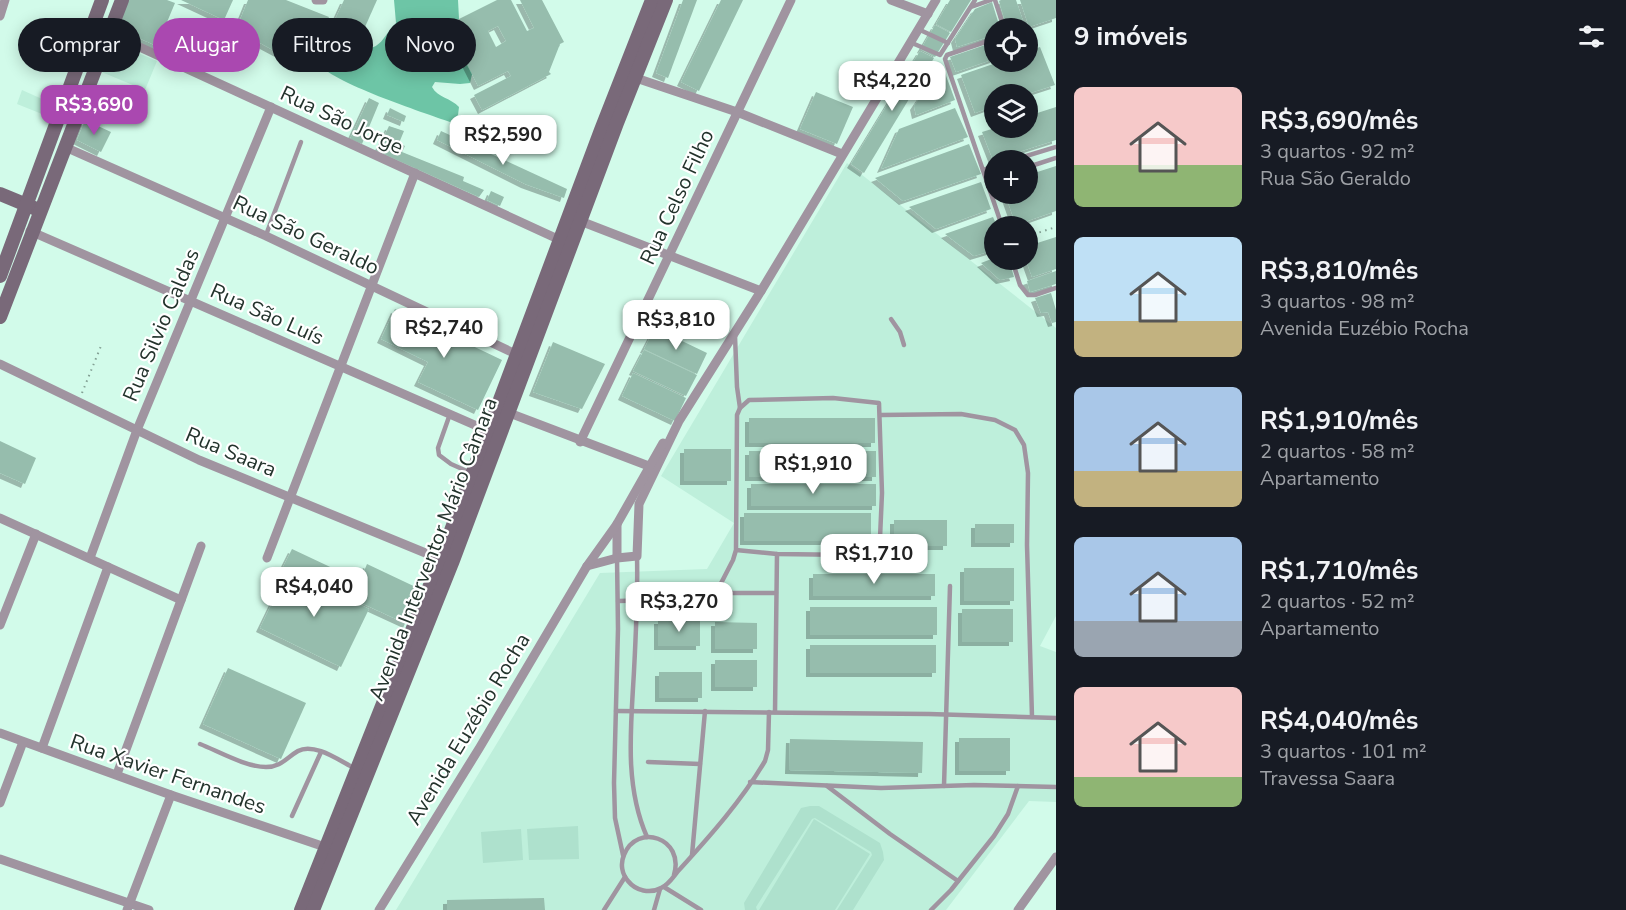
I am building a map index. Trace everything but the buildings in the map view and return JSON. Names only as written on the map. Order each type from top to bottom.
[{"type":"main road","points":[[0,276],[102,0]]},
{"type":"main road","points":[[115,18],[122,0]]},
{"type":"main road","name":"Avenida Interventor Mário Câmara","points":[[313,910],[524,358],[629,76],[652,0]]},
{"type":"main road","name":"Avenida Interventor Mário Câmara","points":[[629,76],[666,0]]},
{"type":"main road","points":[[0,317],[94,72]]},
{"type":"main road","points":[[0,194],[41,210]]},
{"type":"main road","name":"Avenida Interventor Mário Câmara","points":[[524,358],[560,240],[575,219]]},
{"type":"main road","name":"Avenida Interventor Mário Câmara","points":[[301,910],[357,769],[397,687]]},
{"type":"street","points":[[0,16],[6,0]]},
{"type":"street","points":[[316,0],[323,0]]},
{"type":"street","name":"Rua Celso Filho","points":[[580,442],[791,0]]},
{"type":"street","points":[[891,0],[928,14]]},
{"type":"street","name":"Avenida Euzébio Rocha","points":[[379,910],[480,747],[587,566],[617,524],[761,291],[936,0]]},
{"type":"street","name":"Rua São Jorge","points":[[141,48],[560,240]]},
{"type":"street","points":[[629,76],[737,112],[842,154]]},
{"type":"street","name":"Rua Silvio Caldas","points":[[90,558],[137,430],[271,107]]},
{"type":"street","name":"Rua São Geraldo","points":[[65,147],[266,236],[524,358]]},
{"type":"street","points":[[267,558],[415,173]]},
{"type":"street","points":[[575,219],[761,291]]},
{"type":"street","name":"Rua São Luís","points":[[19,226],[495,433]]},
{"type":"street","name":"Rua Saara","points":[[0,364],[199,459],[446,561]]},
{"type":"street","points":[[503,411],[652,468]]},
{"type":"street","name":"Avenida Euzébio Rocha","points":[[637,556],[639,504],[652,468]]},
{"type":"street","points":[[0,518],[181,600]]},
{"type":"street","points":[[617,524],[617,558]]},
{"type":"street","points":[[0,625],[36,534]]},
{"type":"street","points":[[117,774],[201,546]]},
{"type":"street","points":[[587,566],[617,558],[637,556]]},
{"type":"street","points":[[42,748],[108,567]]},
{"type":"street","name":"Rua Xavier Fernandes","points":[[0,733],[171,795],[325,847]]},
{"type":"street","points":[[0,803],[23,742]]},
{"type":"street","points":[[129,906],[171,795]]},
{"type":"street","points":[[1018,910],[1056,857]]},
{"type":"street","points":[[0,859],[129,906],[149,910]]},
{"type":"lane","points":[[975,0],[945,52],[946,61],[983,170]]},
{"type":"lane","points":[[970,7],[993,0],[1000,18]]},
{"type":"lane","points":[[918,29],[948,44]]},
{"type":"lane","points":[[910,42],[940,55],[984,42]]},
{"type":"lane","points":[[266,236],[301,142]]},
{"type":"lane","points":[[1038,152],[1056,147]]},
{"type":"lane","points":[[1038,164],[1056,158]]},
{"type":"lane","points":[[1015,270],[1020,285],[1028,295],[1056,288]]},
{"type":"lane","points":[[891,319],[900,332],[904,345]]},
{"type":"lane","points":[[735,331],[740,408]]},
{"type":"lane","points":[[716,593],[736,550],[737,415],[740,408],[749,400],[833,398],[879,403],[882,493],[880,538],[876,547],[870,553],[854,555],[777,554],[736,550]]},
{"type":"lane","points":[[450,414],[438,448],[439,455],[452,464],[479,475]]},
{"type":"lane","points":[[881,414],[961,414],[995,420],[1015,430],[1024,445],[1028,473],[1027,544],[1032,717]]},
{"type":"lane","points":[[775,712],[777,554]]},
{"type":"lane","points":[[637,556],[631,763],[633,794],[639,819],[647,837]]},
{"type":"lane","points":[[617,558],[614,801],[625,877],[636,888],[644,891],[662,888],[701,910]]},
{"type":"lane","points":[[944,786],[950,586]]},
{"type":"lane","points":[[618,601],[699,599],[716,593],[776,593]]},
{"type":"lane","points":[[616,711],[946,714],[1056,718]]},
{"type":"lane","points":[[692,855],[705,711]]},
{"type":"lane","points":[[654,910],[662,888],[718,826],[767,758],[769,712]]},
{"type":"lane","points":[[200,744],[254,766],[266,767],[286,761],[299,750],[307,748],[357,769]]},
{"type":"lane","points":[[292,816],[321,753]]},
{"type":"lane","points":[[648,762],[700,764]]},
{"type":"lane","points":[[750,782],[881,788],[1056,787]]},
{"type":"lane","points":[[827,786],[890,834],[958,881]]},
{"type":"lane","points":[[931,910],[958,881],[1003,823],[1018,786]]},
{"type":"lane","points":[[623,855],[637,840],[647,837],[663,840],[669,845],[676,860],[674,875]]},
{"type":"lane","points":[[604,910],[625,877]]},
{"type":"path","points":[[1038,233],[1056,227]]},
{"type":"path","points":[[79,402],[101,346]]},
{"type":"shaded area","points":[[141,54],[153,59],[153,71],[145,90],[101,72],[141,72]]},
{"type":"shaded area","points":[[22,90],[51,103],[47,116],[17,104]]},
{"type":"shaded area","points":[[847,163],[1056,328],[1056,616],[1040,646],[1056,652],[1056,802],[1029,801],[946,910],[396,910],[600,573],[707,569],[734,523],[661,476]]},
{"type":"shaded area","points":[[819,806],[880,843],[884,860],[853,910],[837,910],[872,855],[871,852],[815,818],[812,819],[756,907],[757,910],[745,910],[744,903],[801,808]]},
{"type":"shaded area","points":[[814,819],[870,854],[835,910],[759,910]]},
{"type":"shaded area","points":[[578,826],[579,859],[529,860],[527,829]]},
{"type":"shaded area","points":[[521,829],[523,860],[483,863],[481,832]]},
{"type":"green space","points":[[394,0],[458,0],[459,18],[396,18]]},
{"type":"green space","points":[[385,37],[385,72],[473,72],[470,83],[435,82],[432,87],[438,94],[459,107],[458,115],[450,122],[358,87],[328,72],[373,72],[373,47]]}]
